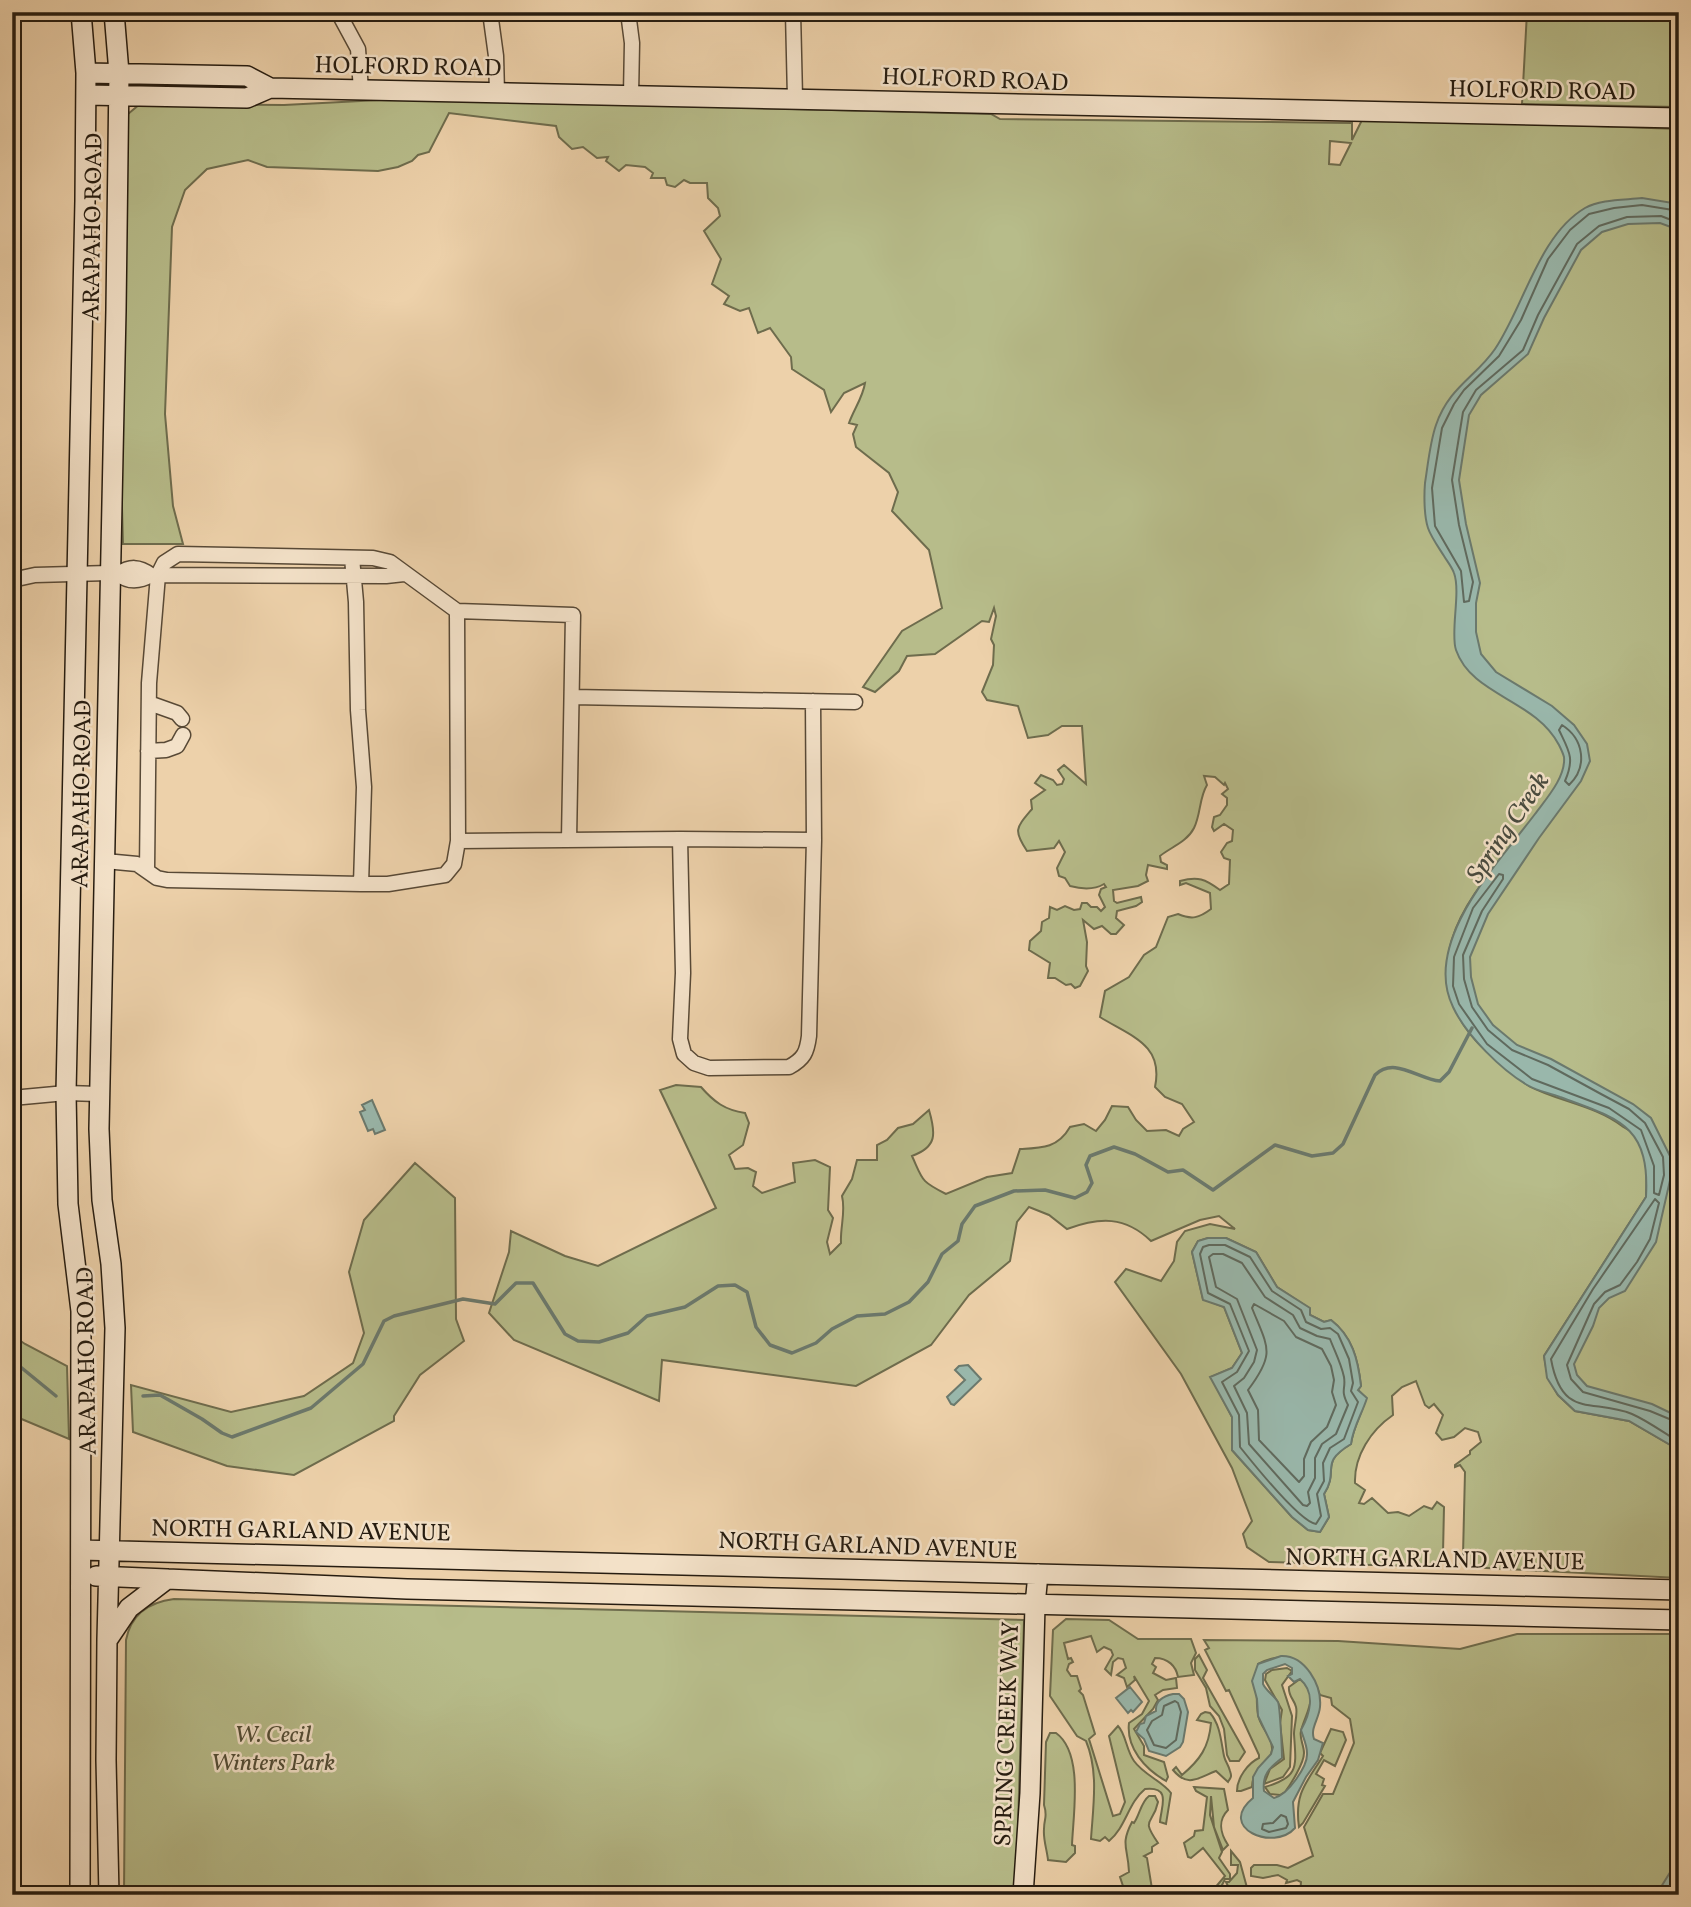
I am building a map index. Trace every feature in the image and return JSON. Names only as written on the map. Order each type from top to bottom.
[{"type":"main road","name":"ARAPAHO ROAD","points":[[80,1550],[81,1311],[78,1268],[68,1205],[66,1093],[86,95],[81,12]]},
{"type":"main road","name":"ARAPAHO ROAD","points":[[108,1576],[115,1328],[111,1264],[102,1200],[99,1094],[117,310],[119,73],[114,12]]},
{"type":"main road","name":"HOLFORD ROAD","points":[[86,74],[247,76],[270,88]]},
{"type":"main road","name":"HOLFORD ROAD","points":[[86,95],[247,98],[270,88],[1679,118]]},
{"type":"main road","name":"NORTH GARLAND AVENUE","points":[[80,1550],[1679,1590]]},
{"type":"main road","points":[[80,1550],[80,1895]]},
{"type":"main road","name":"SPRING CREEK WAY","points":[[1023,1895],[1030,1793],[1038,1574]]},
{"type":"main road","name":"NORTH GARLAND AVENUE","points":[[80,1575],[407,1589],[1679,1620]]},
{"type":"main road","points":[[108,1576],[106,1760],[110,1895]]},
{"type":"main road","points":[[107,1639],[129,1608],[167,1579]]},
{"type":"main road","points":[[80,1761],[106,1760]]},
{"type":"street","points":[[338,12],[358,49],[361,90]]},
{"type":"street","points":[[490,12],[496,56],[497,93]]},
{"type":"street","points":[[628,12],[632,43],[631,95]]},
{"type":"street","points":[[793,12],[795,98]]},
{"type":"street","points":[[147,871],[149,703],[155,575],[164,563],[178,554],[373,558],[390,562],[457,611],[573,615],[569,840]]},
{"type":"street","points":[[352,558],[364,787],[361,884]]},
{"type":"street","points":[[12,580],[35,575],[109,573]]},
{"type":"street","points":[[155,575],[404,574]]},
{"type":"street","points":[[105,861],[137,864],[157,878],[167,880],[388,884],[445,875],[454,864],[458,841],[457,611]]},
{"type":"street","points":[[572,697],[855,702]]},
{"type":"street","points":[[680,839],[683,973],[680,1039],[684,1054],[694,1063],[709,1069],[789,1067],[799,1062],[807,1053],[814,840],[813,701]]},
{"type":"street","points":[[149,703],[177,713],[182,719]]},
{"type":"street","points":[[148,751],[177,746],[183,735]]},
{"type":"street","points":[[458,841],[814,840]]},
{"type":"street","points":[[12,1098],[66,1093],[99,1094]]},
{"type":"green space","points":[[1527,12],[1679,12],[1679,107],[1522,104]]},
{"type":"green space","points":[[399,99],[991,114],[1000,119],[1352,123],[1352,140],[1363,118],[1679,129],[1679,1439],[1629,1408],[1575,1397],[1562,1386],[1559,1377],[1562,1360],[1594,1302],[1632,1268],[1641,1255],[1658,1187],[1661,1160],[1658,1146],[1641,1118],[1630,1109],[1619,1102],[1564,1088],[1542,1079],[1490,1043],[1472,1021],[1464,994],[1468,949],[1500,882],[1483,882],[1467,907],[1455,931],[1448,954],[1447,977],[1451,999],[1461,1021],[1477,1042],[1500,1063],[1529,1086],[1611,1119],[1629,1130],[1639,1141],[1646,1173],[1646,1197],[1544,1356],[1548,1378],[1558,1395],[1575,1411],[1629,1421],[1679,1450],[1679,1578],[1467,1567],[1463,1555],[1465,1472],[1460,1465],[1455,1465],[1481,1442],[1478,1432],[1465,1428],[1454,1437],[1442,1440],[1436,1433],[1443,1415],[1434,1404],[1429,1408],[1425,1405],[1416,1381],[1402,1387],[1392,1396],[1393,1415],[1365,1444],[1357,1463],[1355,1483],[1365,1490],[1359,1503],[1364,1504],[1372,1498],[1388,1513],[1398,1512],[1409,1516],[1424,1506],[1432,1509],[1437,1502],[1444,1507],[1443,1553],[1439,1567],[1269,1562],[1247,1547],[1243,1534],[1252,1521],[1232,1468],[1181,1374],[1115,1282],[1126,1269],[1161,1281],[1174,1261],[1177,1242],[1185,1231],[1210,1224],[1235,1229],[1219,1216],[1200,1220],[1151,1241],[1132,1227],[1112,1221],[1090,1222],[1067,1229],[1049,1215],[1029,1207],[1017,1222],[1010,1261],[969,1295],[931,1345],[856,1386],[662,1360],[659,1401],[514,1340],[489,1313],[509,1252],[511,1231],[565,1256],[598,1266],[716,1208],[660,1090],[676,1085],[701,1087],[720,1104],[745,1113],[749,1123],[743,1145],[729,1155],[735,1169],[748,1168],[756,1172],[753,1186],[762,1193],[795,1182],[793,1163],[815,1160],[830,1167],[828,1210],[833,1218],[827,1242],[830,1254],[841,1243],[842,1196],[852,1179],[857,1160],[877,1160],[877,1145],[887,1140],[898,1128],[913,1124],[929,1110],[933,1126],[932,1139],[926,1148],[912,1156],[923,1179],[946,1194],[987,1177],[1012,1173],[1020,1149],[1055,1143],[1070,1127],[1084,1124],[1096,1131],[1112,1106],[1128,1107],[1147,1131],[1166,1130],[1179,1136],[1183,1129],[1194,1122],[1182,1104],[1165,1097],[1155,1087],[1156,1072],[1149,1051],[1133,1036],[1100,1017],[1105,991],[1129,977],[1144,955],[1156,947],[1168,917],[1178,914],[1195,917],[1211,909],[1210,893],[1186,883],[1180,885],[1180,881],[1201,880],[1220,890],[1229,884],[1230,860],[1224,858],[1221,852],[1227,843],[1232,841],[1233,830],[1224,824],[1214,831],[1212,827],[1214,817],[1220,815],[1227,805],[1227,798],[1222,794],[1228,789],[1225,783],[1224,785],[1215,777],[1204,776],[1207,785],[1194,828],[1183,841],[1160,856],[1167,869],[1148,865],[1148,881],[1138,886],[1113,890],[1114,901],[1117,903],[1141,897],[1142,902],[1117,911],[1116,918],[1124,925],[1116,934],[1111,934],[1102,926],[1094,929],[1083,920],[1088,971],[1080,986],[1075,988],[1055,978],[1048,978],[1050,963],[1029,950],[1030,941],[1041,931],[1042,922],[1049,918],[1050,907],[1057,910],[1065,906],[1074,910],[1080,909],[1082,903],[1087,903],[1101,911],[1105,907],[1099,895],[1101,889],[1106,887],[1104,884],[1087,888],[1070,886],[1065,878],[1059,876],[1057,868],[1065,852],[1059,841],[1054,848],[1027,851],[1018,829],[1032,809],[1031,800],[1045,790],[1035,783],[1041,775],[1053,780],[1057,785],[1062,784],[1064,779],[1058,770],[1064,765],[1086,784],[1082,726],[1062,726],[1048,735],[1028,738],[1018,706],[987,700],[982,692],[993,665],[994,645],[991,639],[996,616],[994,608],[989,622],[982,621],[935,654],[907,656],[899,671],[875,692],[863,687],[902,631],[942,608],[929,550],[892,511],[898,492],[889,473],[856,447],[853,434],[857,425],[849,423],[865,383],[844,393],[831,412],[824,390],[792,369],[791,357],[770,328],[758,333],[749,308],[740,311],[724,304],[729,296],[712,284],[721,259],[704,231],[720,216],[718,208],[708,198],[707,183],[690,183],[684,180],[675,187],[667,185],[665,178],[651,178],[653,173],[645,167],[626,165],[619,171],[606,161],[608,157],[597,158],[583,147],[572,149],[559,137],[556,126],[449,113],[429,152],[398,167],[378,171],[267,167],[248,160],[207,169],[185,190],[172,227],[165,414],[173,506],[183,544],[123,544],[120,437],[123,427],[128,114],[140,104],[284,105]],"holes":[[[1330,141],[1351,143],[1340,165],[1329,164]],[[1226,1238],[1256,1252],[1277,1287],[1309,1308],[1310,1315],[1324,1322],[1331,1320],[1344,1333],[1353,1349],[1361,1386],[1358,1390],[1366,1398],[1351,1444],[1332,1462],[1324,1494],[1329,1517],[1320,1532],[1308,1530],[1292,1517],[1232,1450],[1232,1417],[1211,1377],[1232,1368],[1242,1353],[1224,1307],[1203,1299],[1192,1252],[1198,1241]]]},
{"type":"green space","points":[[415,1163],[455,1198],[456,1319],[464,1341],[420,1375],[394,1416],[394,1421],[294,1475],[227,1466],[133,1432],[131,1385],[231,1412],[304,1396],[353,1363],[364,1333],[349,1272],[364,1220]]},
{"type":"green space","points":[[12,1335],[67,1366],[69,1439],[12,1415]]},
{"type":"green space","name":"W. Cecil Winters Park","points":[[174,1599],[1024,1620],[1016,1895],[124,1895],[126,1640],[137,1616],[150,1606]]},
{"type":"green space","points":[[1066,1619],[1109,1620],[1138,1639],[1191,1639],[1196,1653],[1191,1663],[1194,1675],[1178,1677],[1171,1663],[1155,1658],[1152,1664],[1156,1667],[1153,1673],[1166,1680],[1176,1678],[1177,1688],[1163,1690],[1155,1695],[1158,1700],[1153,1709],[1134,1729],[1144,1746],[1144,1755],[1164,1762],[1168,1777],[1166,1781],[1144,1764],[1131,1741],[1129,1723],[1142,1714],[1149,1701],[1134,1676],[1135,1680],[1127,1687],[1124,1678],[1117,1675],[1126,1668],[1123,1659],[1118,1658],[1113,1662],[1111,1675],[1105,1669],[1113,1655],[1111,1650],[1104,1647],[1097,1652],[1091,1636],[1064,1643],[1068,1659],[1071,1658],[1073,1662],[1067,1670],[1071,1676],[1077,1676],[1081,1689],[1079,1691],[1083,1695],[1095,1734],[1089,1739],[1113,1816],[1120,1814],[1125,1802],[1109,1736],[1118,1726],[1134,1761],[1171,1793],[1166,1824],[1160,1822],[1162,1794],[1153,1789],[1145,1789],[1109,1841],[1105,1837],[1100,1841],[1091,1839],[1094,1790],[1090,1753],[1086,1741],[1077,1736],[1050,1696],[1053,1630]]},
{"type":"green space","points":[[1517,1634],[1679,1634],[1679,1895],[1300,1895],[1301,1882],[1297,1880],[1286,1883],[1287,1880],[1278,1875],[1263,1878],[1251,1876],[1251,1868],[1254,1865],[1288,1868],[1313,1856],[1304,1827],[1323,1794],[1333,1794],[1354,1743],[1350,1719],[1332,1705],[1331,1698],[1320,1695],[1310,1675],[1297,1662],[1280,1657],[1258,1664],[1258,1714],[1272,1750],[1255,1775],[1252,1787],[1237,1791],[1244,1772],[1259,1755],[1229,1690],[1226,1691],[1205,1650],[1209,1648],[1204,1640],[1338,1641],[1460,1649]]},
{"type":"green space","points":[[1199,1655],[1207,1670],[1203,1678],[1245,1752],[1239,1761],[1230,1761],[1227,1755],[1224,1729],[1219,1716],[1210,1706],[1206,1688],[1195,1670],[1195,1659]]},
{"type":"green space","points":[[1287,1668],[1292,1671],[1282,1685],[1292,1716],[1290,1767],[1283,1777],[1264,1784],[1270,1769],[1284,1759],[1280,1723],[1282,1710],[1265,1680],[1266,1674],[1272,1670]]},
{"type":"green space","points":[[1300,1679],[1306,1685],[1311,1698],[1301,1734],[1303,1757],[1285,1792],[1280,1795],[1270,1794],[1265,1787],[1285,1779],[1295,1762],[1296,1710],[1289,1687]]},
{"type":"green space","points":[[1205,1712],[1210,1713],[1218,1727],[1231,1775],[1228,1782],[1216,1771],[1198,1779],[1188,1780],[1173,1770],[1176,1767],[1182,1775],[1202,1752],[1211,1723],[1197,1720]]},
{"type":"green space","points":[[1331,1729],[1343,1732],[1346,1740],[1335,1766],[1324,1760],[1316,1774],[1324,1779],[1322,1785],[1325,1786],[1299,1827],[1300,1796],[1323,1756],[1320,1753]]},
{"type":"green space","points":[[1050,1733],[1056,1733],[1065,1742],[1074,1769],[1072,1845],[1075,1846],[1075,1853],[1066,1862],[1048,1860],[1044,1837],[1046,1742]]},
{"type":"green space","points":[[1194,1787],[1224,1789],[1228,1810],[1221,1827],[1228,1845],[1223,1850],[1214,1827],[1211,1796],[1210,1815],[1222,1852],[1219,1858],[1230,1874],[1230,1879],[1225,1879],[1217,1895],[1214,1889],[1225,1876],[1203,1848],[1191,1858],[1188,1857],[1184,1843],[1194,1836],[1195,1831],[1203,1830],[1207,1797]]},
{"type":"green space","points":[[1149,1796],[1155,1796],[1158,1802],[1149,1825],[1158,1843],[1152,1847],[1152,1852],[1144,1856],[1147,1858],[1153,1895],[1126,1895],[1120,1877],[1129,1872],[1126,1836]]},
{"type":"green space","points":[[1231,1851],[1240,1862],[1249,1895],[1225,1895],[1223,1892],[1228,1886],[1226,1882],[1237,1873],[1238,1865],[1231,1865]]},
{"type":"water","points":[[1669,12],[1679,12],[1679,63],[1674,50]]},
{"type":"water","points":[[1642,198],[1679,204],[1679,230],[1660,223],[1628,224],[1602,232],[1581,250],[1528,354],[1481,395],[1469,415],[1459,480],[1480,583],[1476,603],[1476,632],[1481,654],[1496,672],[1552,706],[1574,725],[1587,744],[1590,761],[1581,781],[1488,914],[1470,957],[1471,977],[1478,1004],[1493,1025],[1517,1045],[1551,1059],[1633,1104],[1651,1118],[1670,1156],[1671,1176],[1656,1242],[1625,1291],[1609,1298],[1599,1308],[1574,1364],[1577,1375],[1587,1386],[1652,1404],[1679,1417],[1679,1450],[1629,1421],[1575,1411],[1558,1395],[1547,1378],[1544,1356],[1646,1197],[1646,1173],[1643,1154],[1627,1128],[1599,1112],[1529,1086],[1497,1062],[1467,1029],[1453,1007],[1446,982],[1447,956],[1455,930],[1485,879],[1554,787],[1562,772],[1564,757],[1559,745],[1535,717],[1475,678],[1464,665],[1454,643],[1456,581],[1451,566],[1429,531],[1425,505],[1425,483],[1431,446],[1441,412],[1455,392],[1495,349],[1556,235],[1569,220],[1591,205]]},
{"type":"water","points":[[372,1100],[385,1130],[375,1134],[373,1129],[368,1131],[360,1112],[365,1110],[362,1105]]},
{"type":"water","points":[[1226,1238],[1256,1252],[1277,1287],[1310,1308],[1310,1315],[1324,1322],[1331,1320],[1344,1333],[1353,1349],[1361,1386],[1358,1390],[1367,1398],[1351,1444],[1332,1462],[1324,1494],[1329,1517],[1320,1532],[1308,1530],[1292,1517],[1232,1450],[1232,1417],[1210,1377],[1232,1368],[1242,1353],[1224,1307],[1203,1300],[1192,1252],[1198,1241]]},
{"type":"water","points":[[968,1365],[981,1379],[954,1405],[951,1404],[947,1397],[965,1380],[955,1370],[959,1366]]},
{"type":"water","points":[[1281,1656],[1298,1660],[1315,1681],[1320,1698],[1313,1731],[1314,1739],[1323,1743],[1318,1760],[1293,1802],[1295,1828],[1286,1835],[1274,1838],[1252,1833],[1244,1827],[1241,1819],[1243,1809],[1253,1798],[1253,1777],[1271,1754],[1273,1747],[1258,1716],[1252,1681],[1258,1664]],"holes":[[[1285,1664],[1292,1668],[1292,1674],[1288,1676],[1294,1682],[1300,1679],[1310,1697],[1309,1711],[1301,1730],[1307,1753],[1301,1772],[1291,1786],[1274,1798],[1264,1791],[1264,1780],[1267,1772],[1282,1758],[1279,1711],[1278,1702],[1263,1684],[1263,1674]]]},
{"type":"water","points":[[1130,1687],[1142,1702],[1133,1712],[1131,1710],[1128,1713],[1116,1698]]},
{"type":"water","points":[[1179,1694],[1184,1699],[1188,1712],[1183,1742],[1166,1756],[1149,1751],[1144,1739],[1136,1732],[1146,1716],[1156,1711],[1159,1701]]},
{"type":"water","points":[[1679,1858],[1679,1895],[1656,1895]]},
{"type":"waterway","points":[[143,1396],[160,1395],[232,1437],[311,1408],[363,1364],[384,1321],[394,1316],[463,1299],[495,1304],[516,1283],[533,1283],[565,1334],[578,1341],[599,1342],[628,1333],[647,1316],[685,1307],[718,1286],[735,1285],[747,1292],[756,1327],[770,1345],[792,1353],[816,1343],[832,1329],[857,1316],[885,1314],[909,1302],[928,1282],[942,1254],[958,1241],[962,1224],[975,1206],[1014,1191],[1045,1190],[1075,1198],[1087,1192],[1092,1183],[1086,1165],[1090,1156],[1114,1147],[1135,1154],[1168,1172],[1183,1170],[1213,1190],[1275,1145],[1312,1156],[1333,1153],[1343,1144],[1375,1075],[1382,1070],[1398,1068],[1440,1081],[1449,1072],[1472,1028]]},
{"type":"waterway","points":[[12,1360],[56,1396]]},
{"type":"water label","name":"Spring Creek","points":[[1507,827]]}]
